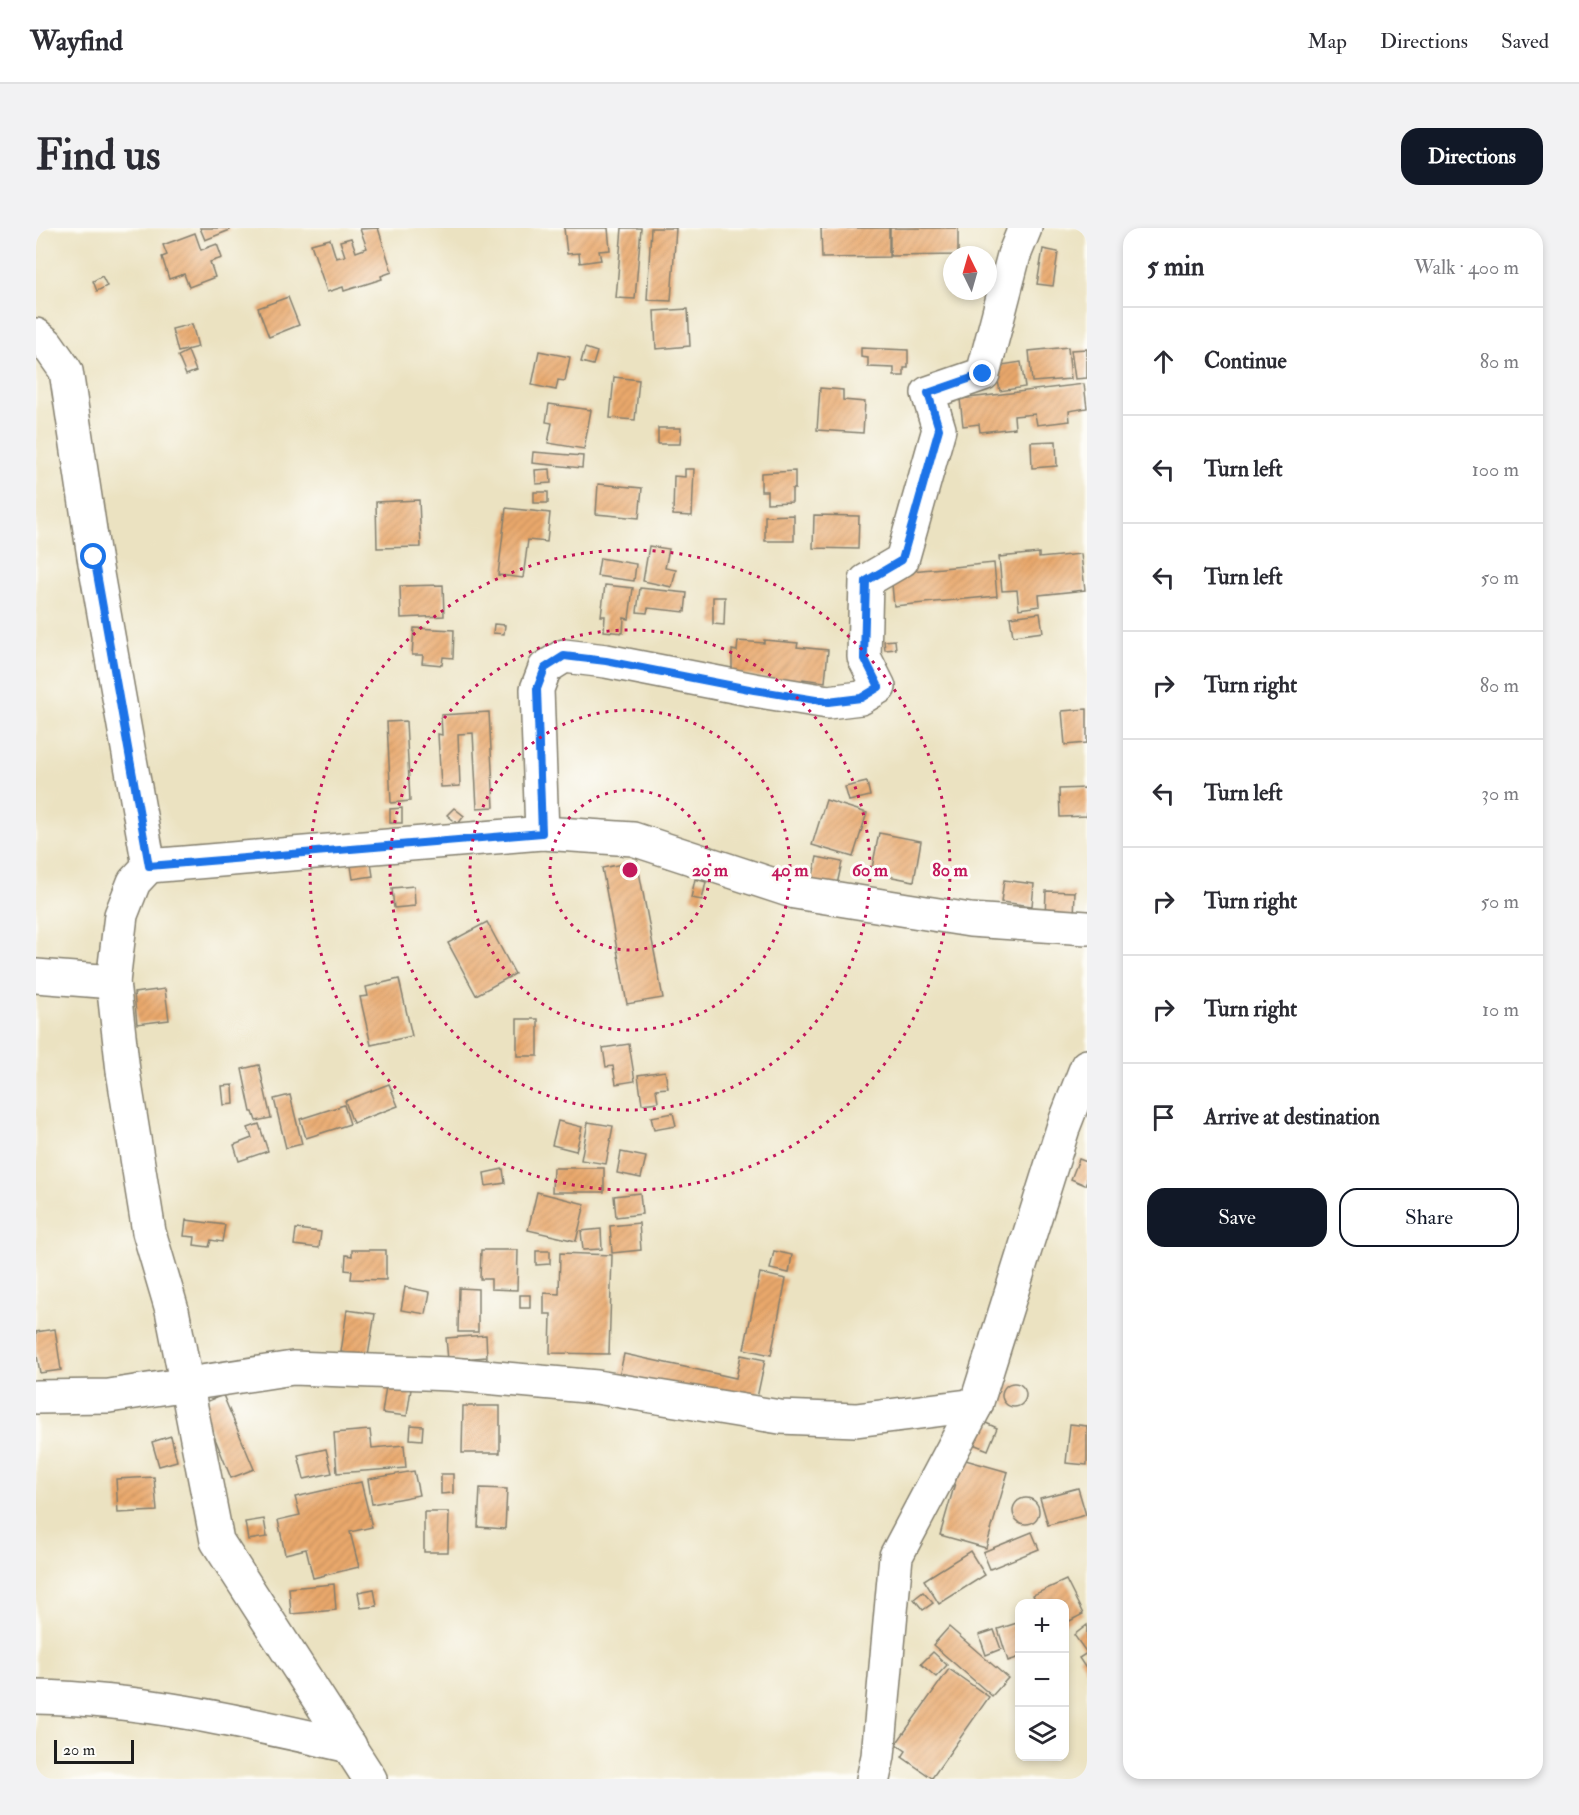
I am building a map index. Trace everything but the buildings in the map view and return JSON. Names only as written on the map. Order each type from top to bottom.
[{"type":"street","points":[[542,833],[537,689],[545,668],[564,656],[606,661],[828,702],[861,698],[879,687],[864,657],[866,581],[902,560],[939,429],[928,393],[983,374],[1014,255],[1025,228]]},
{"type":"street","points":[[36,336],[47,345],[66,371],[94,557],[149,866]]},
{"type":"street","points":[[370,1779],[217,1541],[172,1310],[149,1232],[123,1071],[113,982],[121,915],[134,882],[149,866],[542,833],[633,839],[795,892],[970,920],[1087,928]]},
{"type":"street","points":[[36,976],[113,982]]},
{"type":"street","points":[[873,1779],[878,1756],[896,1556],[976,1405],[1064,1125],[1087,1066]]},
{"type":"street","points":[[36,1397],[109,1396],[293,1368],[451,1374],[597,1387],[780,1417],[856,1420],[976,1405]]},
{"type":"street","points":[[36,1696],[65,1697],[216,1716],[350,1746]]},
{"type":"route","points":[[94,557],[149,866],[542,833],[537,689],[545,668],[564,656],[606,661],[828,702],[861,698],[879,687],[864,657],[866,581],[902,560],[939,429],[928,393],[983,374]]}]
